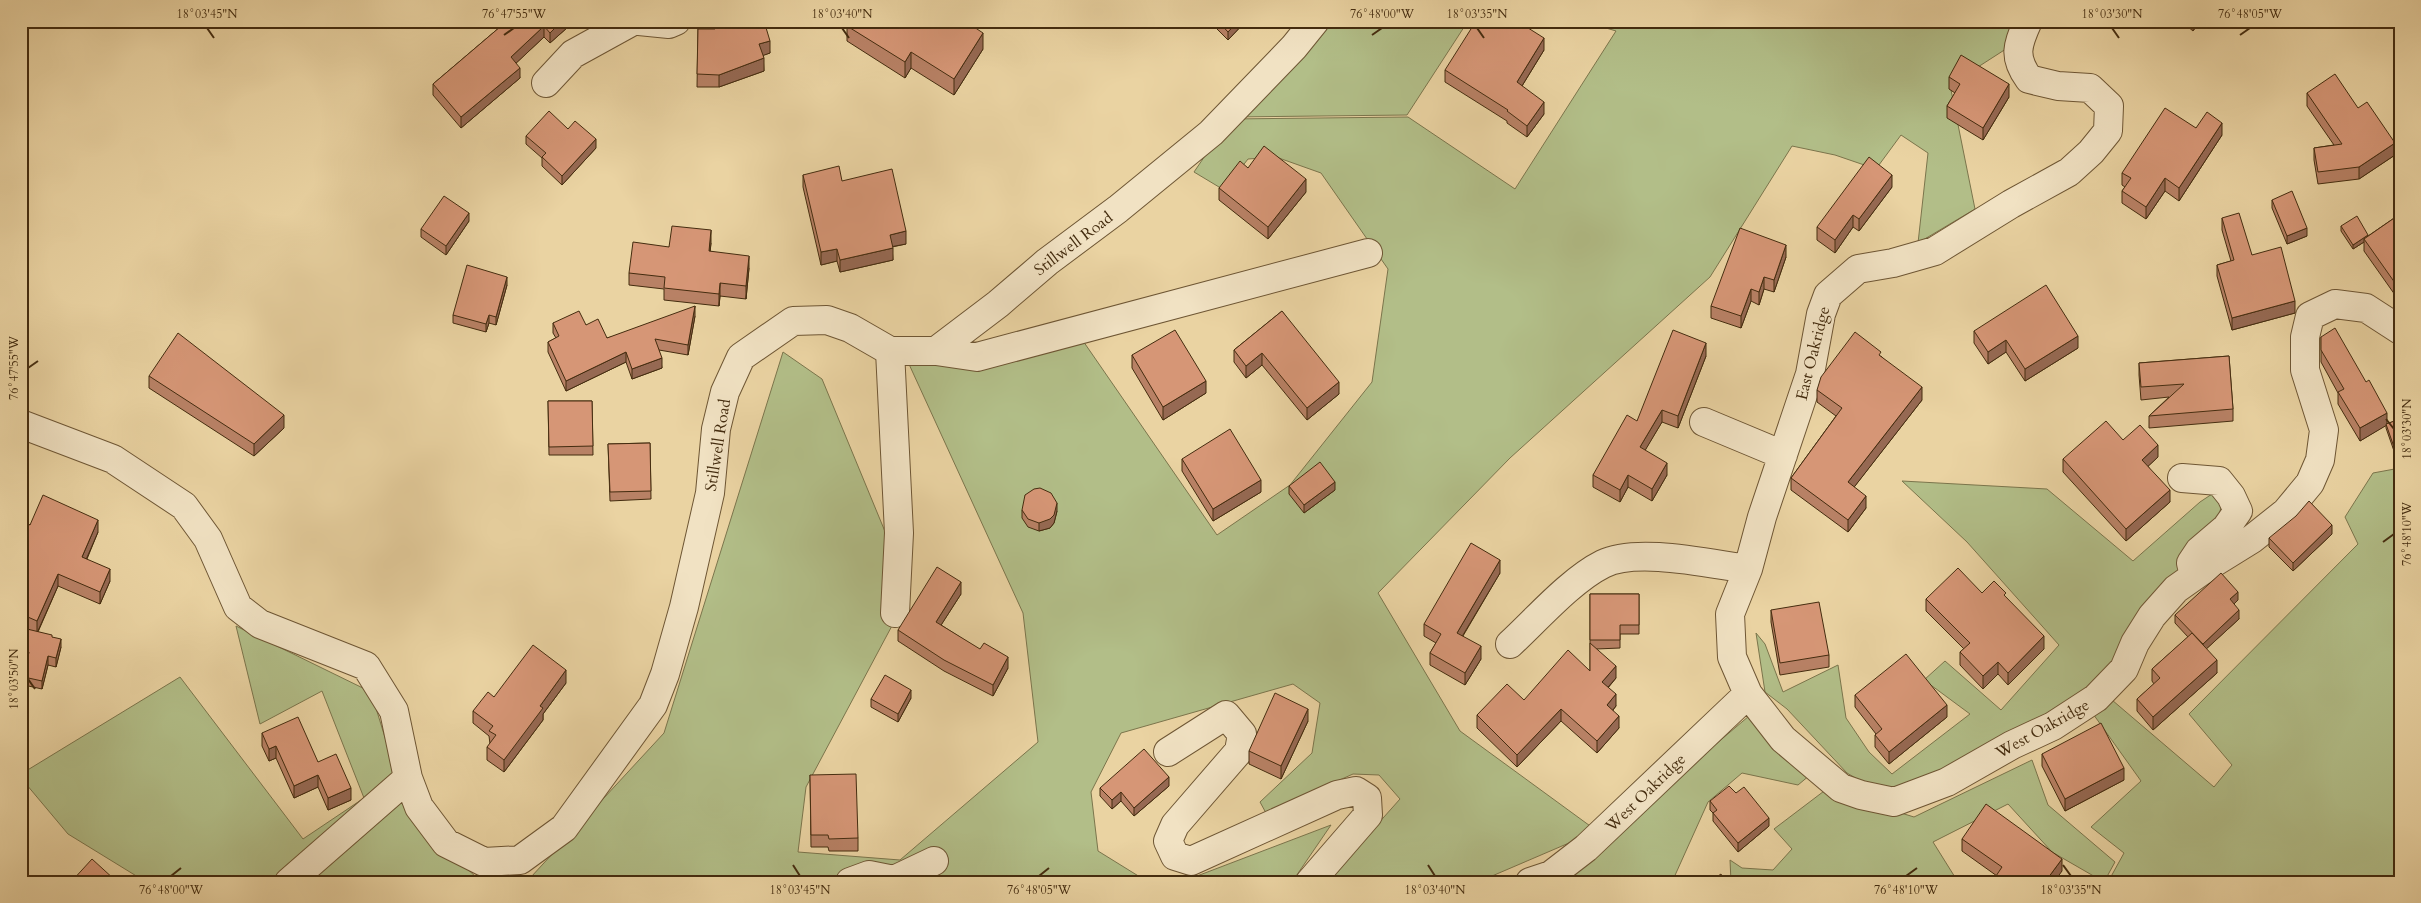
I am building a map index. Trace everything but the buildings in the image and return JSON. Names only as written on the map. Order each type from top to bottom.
[{"type":"street","points":[[546,84],[573,54],[633,21]]},
{"type":"street","points":[[639,21],[669,24],[676,21]]},
{"type":"street","name":"Stillwell Road","points":[[21,424],[113,459],[184,506],[208,539],[238,607],[260,624],[366,666],[394,711],[408,778],[419,807],[446,842],[484,862],[509,871],[520,860],[564,828],[653,705],[665,674],[686,597],[710,493],[716,429],[725,392],[741,357],[793,321],[827,320],[850,328],[890,351],[936,351],[998,304],[1047,262],[1118,209],[1211,133],[1294,47],[1315,21]]},
{"type":"street","name":"East Oakridge","points":[[1748,694],[1732,657],[1730,614],[1748,570],[1810,374],[1821,314],[1828,295],[1858,269],[1893,264],[1935,251],[2069,172],[2091,152],[2108,131],[2109,106],[2090,88],[2058,86],[2029,79],[2020,67],[2017,55],[2020,37],[2028,21]]},
{"type":"street","points":[[936,351],[976,356],[1368,253]]},
{"type":"street","name":"West Oakridge","points":[[1530,882],[1551,874],[1586,848],[1748,694],[1783,739],[1841,788],[1861,795],[1894,802],[1947,782],[2012,745],[2053,726],[2096,698],[2124,669],[2136,643],[2152,616],[2176,589],[2252,539],[2286,512],[2310,482],[2320,460],[2324,430],[2305,370],[2305,337],[2310,316],[2335,304],[2366,308],[2400,330]]},
{"type":"street","points":[[890,351],[899,533],[895,613]]},
{"type":"street","points":[[1704,422],[1783,455]]},
{"type":"street","points":[[2182,478],[2219,481],[2231,496],[2238,510],[2226,528],[2199,551],[2191,563],[2194,576]]},
{"type":"street","points":[[1510,644],[1567,590],[1604,563],[1645,555],[1748,570]]},
{"type":"street","points":[[1168,752],[1226,715],[1242,734],[1239,751],[1175,824],[1168,841],[1175,856],[1191,861],[1337,795],[1356,792],[1366,798],[1368,815],[1310,882]]},
{"type":"street","points":[[289,882],[408,778]]},
{"type":"street","points":[[850,882],[869,875],[894,880],[934,861]]},
{"type":"green space","points":[[1324,21],[1468,21],[1407,115],[1233,117]]},
{"type":"green space","points":[[1583,21],[2018,21],[2009,47],[1950,85],[1975,209],[1918,243],[1928,153],[1901,135],[1876,169],[1835,155],[1792,146],[1710,277],[1510,458],[1378,593],[1460,731],[1597,831],[1478,882],[1326,882],[1400,799],[1379,775],[1353,774],[1266,813],[1260,802],[1312,753],[1320,703],[1293,684],[1121,733],[1091,792],[1098,851],[1140,877],[1197,876],[1331,825],[1292,882],[141,882],[138,877],[68,834],[21,778],[21,774],[180,677],[303,839],[364,798],[322,691],[260,724],[236,626],[371,692],[408,812],[480,881],[531,877],[664,733],[783,352],[822,379],[910,592],[806,787],[798,852],[900,860],[1038,742],[1023,613],[908,362],[1081,338],[1217,535],[1290,485],[1372,382],[1388,269],[1321,173],[1276,157],[1248,159],[1224,190],[1194,172],[1230,119],[1408,117],[1515,189],[1616,31]]},
{"type":"green space","points":[[2400,468],[2400,882],[2108,882],[2124,853],[2091,827],[2141,781],[2091,711],[2112,700],[2214,787],[2232,765],[2189,714],[2358,544],[2345,517],[2373,473]]},
{"type":"green space","points":[[1902,481],[2047,489],[2133,561],[2200,502],[2212,494],[2222,504],[2217,522],[2183,579],[2101,678],[2056,713],[1945,775],[1886,790],[1864,783],[1847,773],[1787,709],[1765,692],[1756,633],[1765,644],[1783,692],[1838,665],[1846,718],[1869,752],[1892,774],[1970,714],[1924,680],[1945,661],[2001,710],[2059,645],[1967,542]]},
{"type":"green space","points":[[1749,716],[1816,770],[1798,785],[1742,773],[1708,802],[1672,882],[1553,882]]},
{"type":"green space","points":[[2032,760],[2048,805],[2115,862],[2104,882],[2052,852],[2008,804],[1933,842],[1958,882],[1731,882],[1730,860],[1742,868],[1773,870],[1792,849],[1774,829],[1832,785],[1846,796],[1914,817]]}]
